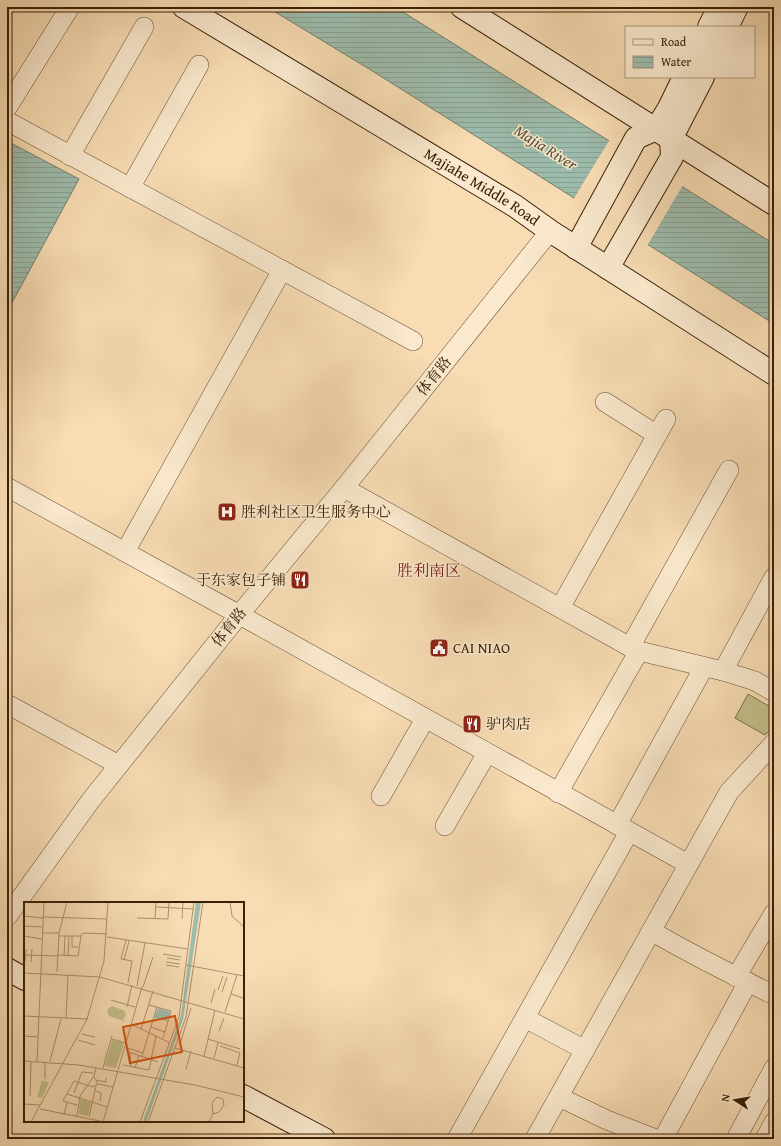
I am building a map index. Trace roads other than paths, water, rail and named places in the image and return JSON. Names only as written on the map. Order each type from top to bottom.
[{"type":"street","points":[[7,108],[70,7]]},
{"type":"street","name":"Majiahe Middle Road","points":[[184,7],[515,206],[550,231],[578,244],[611,263],[774,374]]},
{"type":"street","points":[[462,7],[666,142],[774,204]]},
{"type":"street","points":[[710,26],[719,7]]},
{"type":"street","points":[[728,26],[737,7]]},
{"type":"street","points":[[70,156],[144,27]]},
{"type":"street","points":[[130,188],[198,65]]},
{"type":"street","points":[[666,142],[669,108],[684,78]]},
{"type":"street","points":[[611,263],[666,142],[702,78]]},
{"type":"street","points":[[7,121],[413,341]]},
{"type":"street","points":[[578,244],[636,138],[666,142]]},
{"type":"street","name":"体育路","points":[[7,917],[91,800],[239,614],[344,488],[550,231]]},
{"type":"street","points":[[125,552],[282,270]]},
{"type":"street","points":[[605,402],[657,435]]},
{"type":"street","points":[[560,608],[666,419]]},
{"type":"street","points":[[558,793],[729,470]]},
{"type":"street","points":[[7,488],[239,614],[425,719],[688,864]]},
{"type":"street","points":[[344,488],[634,649],[723,671],[755,681],[774,692]]},
{"type":"street","points":[[723,671],[774,577]]},
{"type":"street","points":[[457,1139],[525,1018],[704,667]]},
{"type":"street","points":[[7,704],[119,765]]},
{"type":"street","points":[[381,796],[425,719]]},
{"type":"street","points":[[535,1139],[729,792],[774,743]]},
{"type":"street","points":[[445,826],[487,753]]},
{"type":"street","points":[[663,1139],[774,913]]},
{"type":"street","points":[[651,930],[690,954],[774,995]]},
{"type":"street","points":[[7,969],[24,978]]},
{"type":"street","points":[[525,1018],[585,1050]]},
{"type":"street","points":[[736,1139],[774,1068]]},
{"type":"street","points":[[559,1096],[606,1120],[656,1139]]},
{"type":"street","points":[[244,1097],[324,1139]]},
{"type":"street","points":[[765,1139],[774,1122]]},
{"type":"water","name":"Majia River","points":[[267,7],[395,7],[774,244],[774,324],[374,72]]},
{"type":"water","points":[[7,141],[79,179],[7,312]]},
{"type":"place","name":"胜利社区卫生服务中心","points":[[227,512]]},
{"type":"place","name":"于东家包子铺","points":[[300,580]]},
{"type":"place","name":"CAI NIAO","points":[[439,648]]},
{"type":"place","name":"驴肉店","points":[[472,724]]},
{"type":"district","name":"胜利南区","points":[[429,570]]}]
